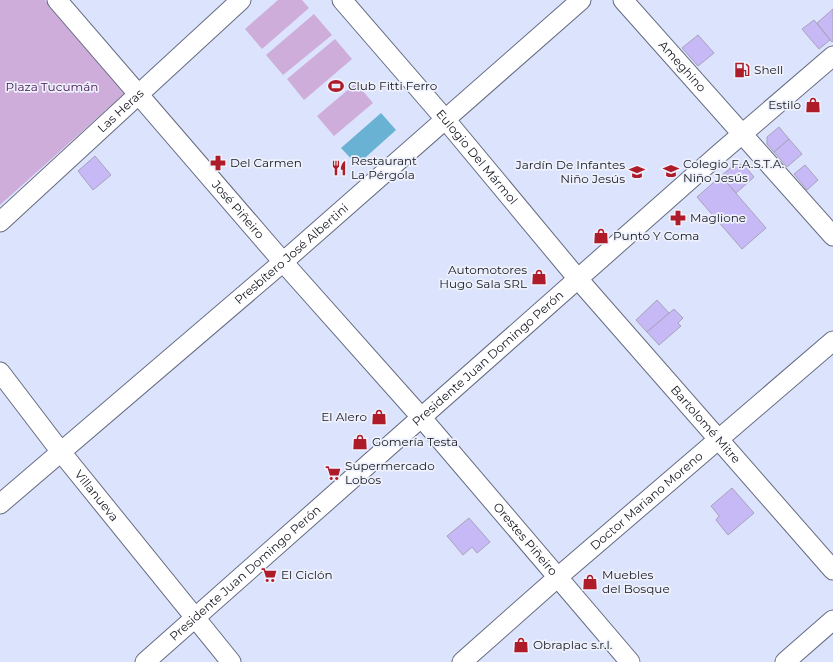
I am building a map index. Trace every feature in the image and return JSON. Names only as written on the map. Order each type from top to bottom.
[{"type":"street","name":"José Piñeiro","points":[[57,0],[140,94],[283,262],[421,417]]},
{"type":"street","name":"Las Heras","points":[[0,222],[241,0]]},
{"type":"street","name":"Eulogio Del Mármol","points":[[342,0],[578,279]]},
{"type":"street","name":"Presbítero José Albertini","points":[[0,504],[283,262],[580,0]]},
{"type":"street","name":"Ameghino","points":[[623,0],[833,236]]},
{"type":"street","name":"Presidente Juan Domingo Perón","points":[[145,662],[742,134],[833,56]]},
{"type":"street","name":"Bartolomé Mitre","points":[[578,279],[833,570]]},
{"type":"street","name":"Doctor Mariano Moreno","points":[[462,662],[558,577],[833,341]]},
{"type":"street","name":"Villanueva","points":[[0,372],[61,452],[231,662]]},
{"type":"street","name":"Orestes Piñeiro","points":[[421,417],[630,662]]},
{"type":"street","points":[[785,662],[833,620]]},
{"type":"green space","name":"Plaza Tucumán","points":[[0,0],[45,0],[125,93],[0,205]]},
{"type":"green space","points":[[278,0],[302,0],[309,8],[262,49],[245,29]]},
{"type":"green space","points":[[314,14],[332,35],[283,75],[266,55]]},
{"type":"green space","points":[[335,39],[352,59],[304,100],[287,79]]},
{"type":"green space","points":[[356,83],[373,103],[334,136],[317,116]]},
{"type":"water","points":[[381,113],[396,130],[357,165],[341,148]]},
{"type":"building","points":[[833,9],[833,41],[832,42],[817,23]]},
{"type":"building","points":[[814,20],[830,40],[819,49],[802,29]]},
{"type":"building","points":[[698,35],[714,53],[698,66],[682,48]]},
{"type":"building","points":[[779,127],[789,139],[774,152],[767,144],[767,137]]},
{"type":"building","points":[[789,139],[802,154],[787,167],[774,152]]},
{"type":"building","points":[[95,156],[111,175],[93,190],[78,171]]},
{"type":"building","points":[[735,164],[744,165],[754,177],[736,193],[721,176]]},
{"type":"building","points":[[805,165],[818,180],[807,190],[794,174]]},
{"type":"building","points":[[721,176],[766,228],[742,249],[697,197]]},
{"type":"building","points":[[657,300],[669,313],[647,332],[636,320]]},
{"type":"building","points":[[674,309],[683,318],[678,323],[681,326],[659,345],[647,332]]},
{"type":"building","points":[[732,488],[754,513],[728,535],[716,520],[719,516],[711,506]]},
{"type":"building","points":[[469,518],[490,542],[477,553],[472,547],[463,555],[447,536]]},
{"type":"place","name":"Shell","points":[[742,70]]},
{"type":"place","name":"Club Fitti Ferro","points":[[336,86]]},
{"type":"place","name":"Estilo","points":[[813,105]]},
{"type":"place","name":"Del Carmen","points":[[218,163]]},
{"type":"place","name":"Restaurant La Pérgola","points":[[339,168]]},
{"type":"place","name":"Colegio F.A.S.T.A. Niño Jesús","points":[[671,171]]},
{"type":"place","name":"Jardín De Infantes Niño Jesús","points":[[637,172]]},
{"type":"place","name":"Maglione","points":[[678,218]]},
{"type":"place","name":"Punto Y Coma","points":[[601,236]]},
{"type":"place","name":"Automotores Hugo Sala SRL","points":[[539,277]]},
{"type":"place","name":"El Alero","points":[[379,417]]},
{"type":"place","name":"Gomería Testa","points":[[360,442]]},
{"type":"place","name":"Supermercado Lobos","points":[[333,473]]},
{"type":"place","name":"El Ciclón","points":[[269,575]]},
{"type":"place","name":"Muebles del Bosque","points":[[590,582]]},
{"type":"place","name":"Obraplac s.r.l.","points":[[521,645]]}]
